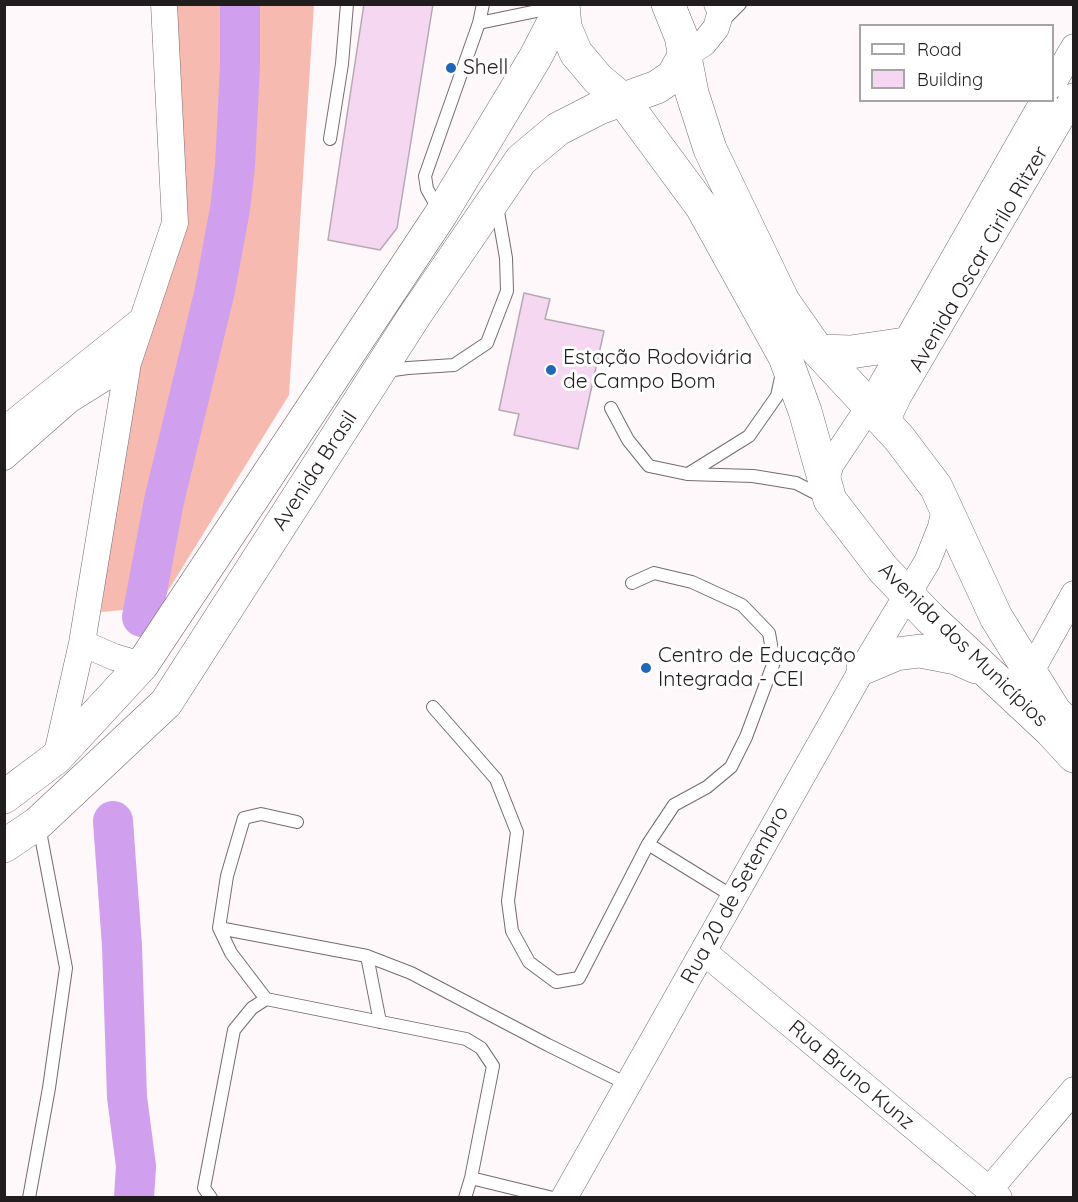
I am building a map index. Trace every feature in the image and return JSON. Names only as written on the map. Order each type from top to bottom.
[{"type":"main road","name":"Avenida dos Municípios","points":[[668,4],[681,36],[692,93],[710,149],[783,301],[818,351],[899,438],[936,487],[996,618],[1055,712],[1074,730]]},
{"type":"main road","name":"Avenida dos Municípios","points":[[563,5],[565,27],[576,53],[598,79],[623,100],[702,207],[785,357],[805,411],[827,491],[883,569],[931,619],[1051,731],[1074,756]]},
{"type":"main road","name":"Avenida Brasil","points":[[4,797],[56,758],[142,665],[441,214],[535,58],[563,5]]},
{"type":"main road","name":"Avenida Brasil","points":[[4,846],[38,823],[166,704],[415,315],[521,160],[558,129],[599,108],[657,87],[673,76],[684,56]]},
{"type":"main road","points":[[521,160],[568,134],[614,128],[651,140]]},
{"type":"main road","points":[[415,315],[450,237],[449,224],[441,214]]},
{"type":"main road","points":[[818,351],[850,352],[905,344]]},
{"type":"main road","points":[[863,668],[896,654],[920,651],[956,658],[987,671]]},
{"type":"street","points":[[56,758],[82,643],[128,363],[175,223],[164,4]]},
{"type":"street","points":[[684,56],[704,43],[717,16]]},
{"type":"street","points":[[1054,83],[1074,47]]},
{"type":"street","name":"Avenida Oscar Cirilo Ritzer","points":[[877,415],[898,397],[931,321],[961,269],[1074,96]]},
{"type":"street","name":"Avenida Oscar Cirilo Ritzer","points":[[961,269],[1043,102]]},
{"type":"street","points":[[4,430],[143,319]]},
{"type":"street","name":"Avenida Oscar Cirilo Ritzer","points":[[877,415],[905,344],[931,321]]},
{"type":"street","points":[[4,457],[69,400],[128,363]]},
{"type":"street","points":[[827,491],[831,464],[877,415]]},
{"type":"street","name":"Rua 20 de Setembro","points":[[564,1197],[863,668],[927,562],[941,527],[945,508]]},
{"type":"street","points":[[863,668],[879,625],[883,603],[883,569]]},
{"type":"street","points":[[1030,673],[1074,594]]},
{"type":"street","points":[[82,643],[114,657],[142,665]]},
{"type":"street","name":"Rua Bruno Kunz","points":[[704,952],[994,1194]]},
{"type":"street","points":[[994,1194],[1074,1090]]},
{"type":"lane","points":[[330,140],[342,64],[347,4]]},
{"type":"lane","points":[[441,214],[427,189],[425,176],[479,22],[483,4]]},
{"type":"lane","points":[[717,16],[740,4]]},
{"type":"lane","points":[[479,22],[563,5]]},
{"type":"lane","points":[[379,373],[408,368],[454,365],[487,343],[507,291],[506,258],[495,198]]},
{"type":"lane","points":[[687,474],[749,436],[777,396],[785,357]]},
{"type":"lane","points":[[611,408],[628,440],[649,466],[687,474],[753,476],[827,491]]},
{"type":"lane","points":[[434,707],[496,779],[517,832],[508,901],[512,931],[529,962],[556,982],[579,978],[648,844],[674,805],[707,787],[731,767],[746,737],[774,662],[769,633],[742,605],[692,582],[654,573],[632,583]]},
{"type":"lane","points":[[297,822],[261,814],[244,818],[227,876],[219,928],[231,953],[266,999],[466,1039],[481,1048],[493,1066],[471,1178],[465,1197]]},
{"type":"lane","points":[[29,1197],[49,1088],[66,968],[38,823]]},
{"type":"lane","points":[[648,844],[734,897]]},
{"type":"lane","points":[[219,928],[367,956],[411,973],[627,1084]]},
{"type":"lane","points":[[367,956],[380,1022]]},
{"type":"lane","points":[[211,1197],[204,1188],[234,1030],[252,1008],[266,999]]},
{"type":"lane","points":[[471,1178],[554,1197]]},
{"type":"shaded area","points":[[171,5],[314,5],[289,395],[158,607],[101,612],[128,413],[142,340],[166,278]]},
{"type":"building","points":[[364,4],[433,4],[397,228],[380,250],[328,240]]},
{"type":"building","name":"Estação Rodoviária de Campo Bom","points":[[524,293],[550,299],[545,319],[604,331],[578,449],[514,435],[519,414],[499,410]]},
{"type":"waterway","points":[[142,617],[164,501],[215,290],[230,209],[235,166],[240,66],[240,4]]},
{"type":"waterway","points":[[113,821],[122,946],[127,1097],[136,1166],[134,1198]]},
{"type":"place","name":"Shell","points":[[451,68]]},
{"type":"place","name":"Estação Rodoviária de Campo Bom","points":[[551,370]]},
{"type":"place","name":"Centro de Educação Integrada - CEI","points":[[646,668]]}]
